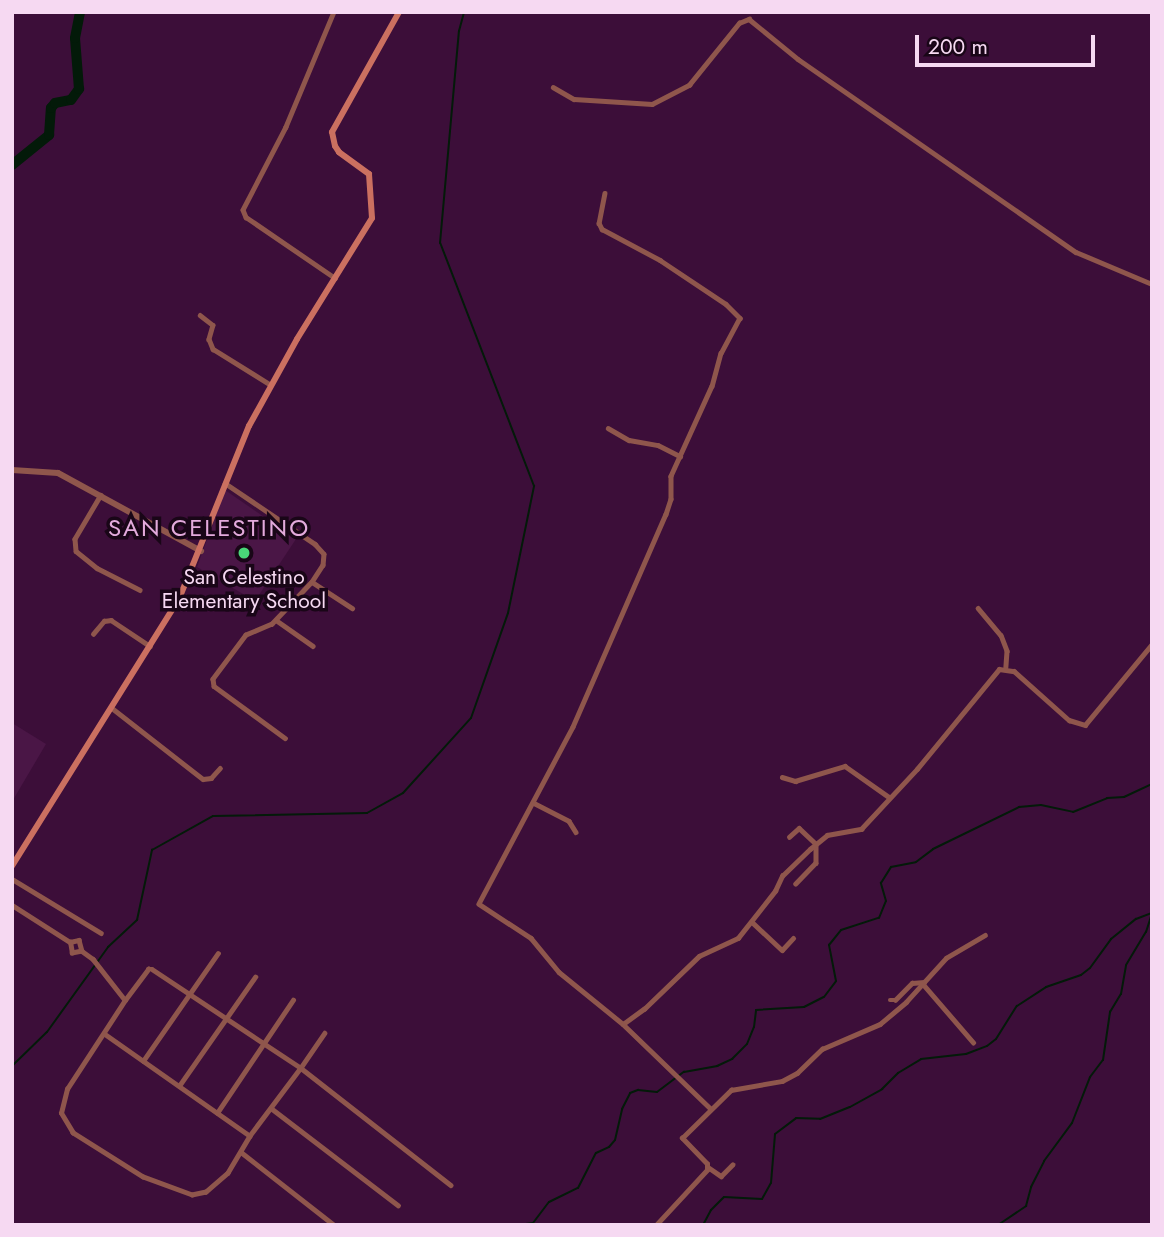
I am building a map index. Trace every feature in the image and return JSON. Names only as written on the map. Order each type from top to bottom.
[{"type":"main road","points":[[12,866],[179,600],[201,551],[224,483],[271,385],[368,226],[373,210],[369,174],[340,152],[335,146],[332,132],[399,12]]},
{"type":"street","points":[[334,12],[286,127],[243,210],[246,217],[335,279]]},
{"type":"street","points":[[553,88],[574,99],[652,104],[689,85],[739,23],[749,19],[798,59],[1076,252],[1152,284]]},
{"type":"street","points":[[605,193],[599,223],[602,229],[660,260],[734,311],[740,318],[721,353],[712,386],[671,476],[671,499],[666,514],[573,727],[479,904],[531,938],[559,972],[623,1024],[710,1109]]},
{"type":"street","points":[[200,315],[213,325],[209,339],[213,349],[271,385]]},
{"type":"street","points":[[608,428],[629,440],[661,446],[680,456]]},
{"type":"street","points":[[12,470],[58,473],[101,495],[162,533],[201,551]]},
{"type":"street","points":[[224,483],[321,549],[325,559],[312,582],[276,620],[246,635],[213,682],[267,728],[285,738]]},
{"type":"street","points":[[101,495],[75,539],[76,551],[97,568],[140,590]]},
{"type":"street","points":[[312,582],[352,608]]},
{"type":"street","points":[[978,608],[1001,635],[1007,651],[1006,667]]},
{"type":"street","points":[[93,634],[104,621],[111,620],[150,646]]},
{"type":"street","points":[[276,620],[313,646]]},
{"type":"street","points":[[1006,667],[1069,720],[1085,725],[1152,643]]},
{"type":"street","points":[[623,1024],[644,1009],[699,956],[734,942],[775,891],[782,876],[816,844],[827,835],[860,829],[917,769],[993,674],[1006,667]]},
{"type":"street","points":[[112,708],[203,779],[211,778],[220,768]]},
{"type":"street","points":[[782,777],[795,781],[845,765],[889,797]]},
{"type":"street","points":[[534,803],[569,821],[576,832]]},
{"type":"street","points":[[789,837],[799,828],[816,844],[816,863],[796,884]]},
{"type":"street","points":[[12,879],[101,933]]},
{"type":"street","points":[[12,905],[70,942],[79,940],[82,951],[93,959],[125,1000]]},
{"type":"street","points":[[751,922],[782,950],[793,938]]},
{"type":"street","points":[[732,1165],[721,1176],[708,1167],[682,1140],[710,1109],[738,1086],[771,1084],[791,1077],[822,1049],[880,1024],[924,983],[946,958],[985,935]]},
{"type":"street","points":[[70,942],[72,953],[82,951]]},
{"type":"street","points":[[143,1061],[218,953]]},
{"type":"street","points":[[325,1033],[301,1068],[250,1136],[221,1182],[206,1192],[192,1195],[143,1177],[73,1133],[61,1112],[62,1102],[125,1000],[150,969],[301,1068],[451,1185]]},
{"type":"street","points":[[179,1086],[255,977]]},
{"type":"street","points":[[890,1000],[895,1000],[912,983],[924,983]]},
{"type":"street","points":[[924,983],[973,1042]]},
{"type":"street","points":[[218,1113],[293,1000]]},
{"type":"street","points":[[105,1034],[250,1136]]},
{"type":"street","points":[[271,1108],[398,1205]]},
{"type":"street","points":[[241,1152],[334,1225]]},
{"type":"street","points":[[656,1225],[708,1167]]},
{"type":"shaded area","name":"San Celestino Elementary School","points":[[225,490],[296,539],[255,601],[197,567]]},
{"type":"shaded area","points":[[12,723],[46,744],[13,800],[12,799]]},
{"type":"waterway","points":[[12,165],[49,135],[51,108],[55,103],[71,100],[79,89],[75,38],[80,12]]},
{"type":"waterway","points":[[12,1066],[47,1032],[108,947],[137,920],[152,850],[213,816],[367,813],[403,793],[471,718],[508,613],[534,486],[440,243],[459,31],[464,12]]},
{"type":"waterway","points":[[519,1225],[533,1223],[549,1202],[578,1188],[596,1153],[609,1147],[615,1140],[622,1109],[630,1093],[638,1090],[657,1092],[684,1072],[717,1066],[732,1059],[747,1044],[754,1027],[756,1010],[804,1007],[824,997],[836,981],[829,945],[841,930],[879,918],[886,901],[881,883],[891,867],[916,862],[933,849],[1019,807],[1041,805],[1073,812],[1107,798],[1124,797],[1152,784]]},
{"type":"waterway","points":[[703,1225],[711,1210],[724,1197],[762,1199],[771,1183],[775,1134],[796,1118],[820,1119],[850,1107],[882,1089],[898,1073],[921,1059],[966,1054],[987,1046],[996,1039],[1017,1006],[1046,987],[1081,975],[1090,968],[1111,939],[1136,919],[1152,913]]},
{"type":"waterway","points":[[998,1225],[1026,1206],[1031,1187],[1044,1161],[1072,1123],[1090,1077],[1103,1060],[1110,1012],[1121,994],[1126,965],[1146,932],[1152,914]]},
{"type":"place","name":"San Celestino Elementary School","points":[[244,553]]},
{"type":"district","name":"SAN CELESTINO","points":[[209,528]]}]
